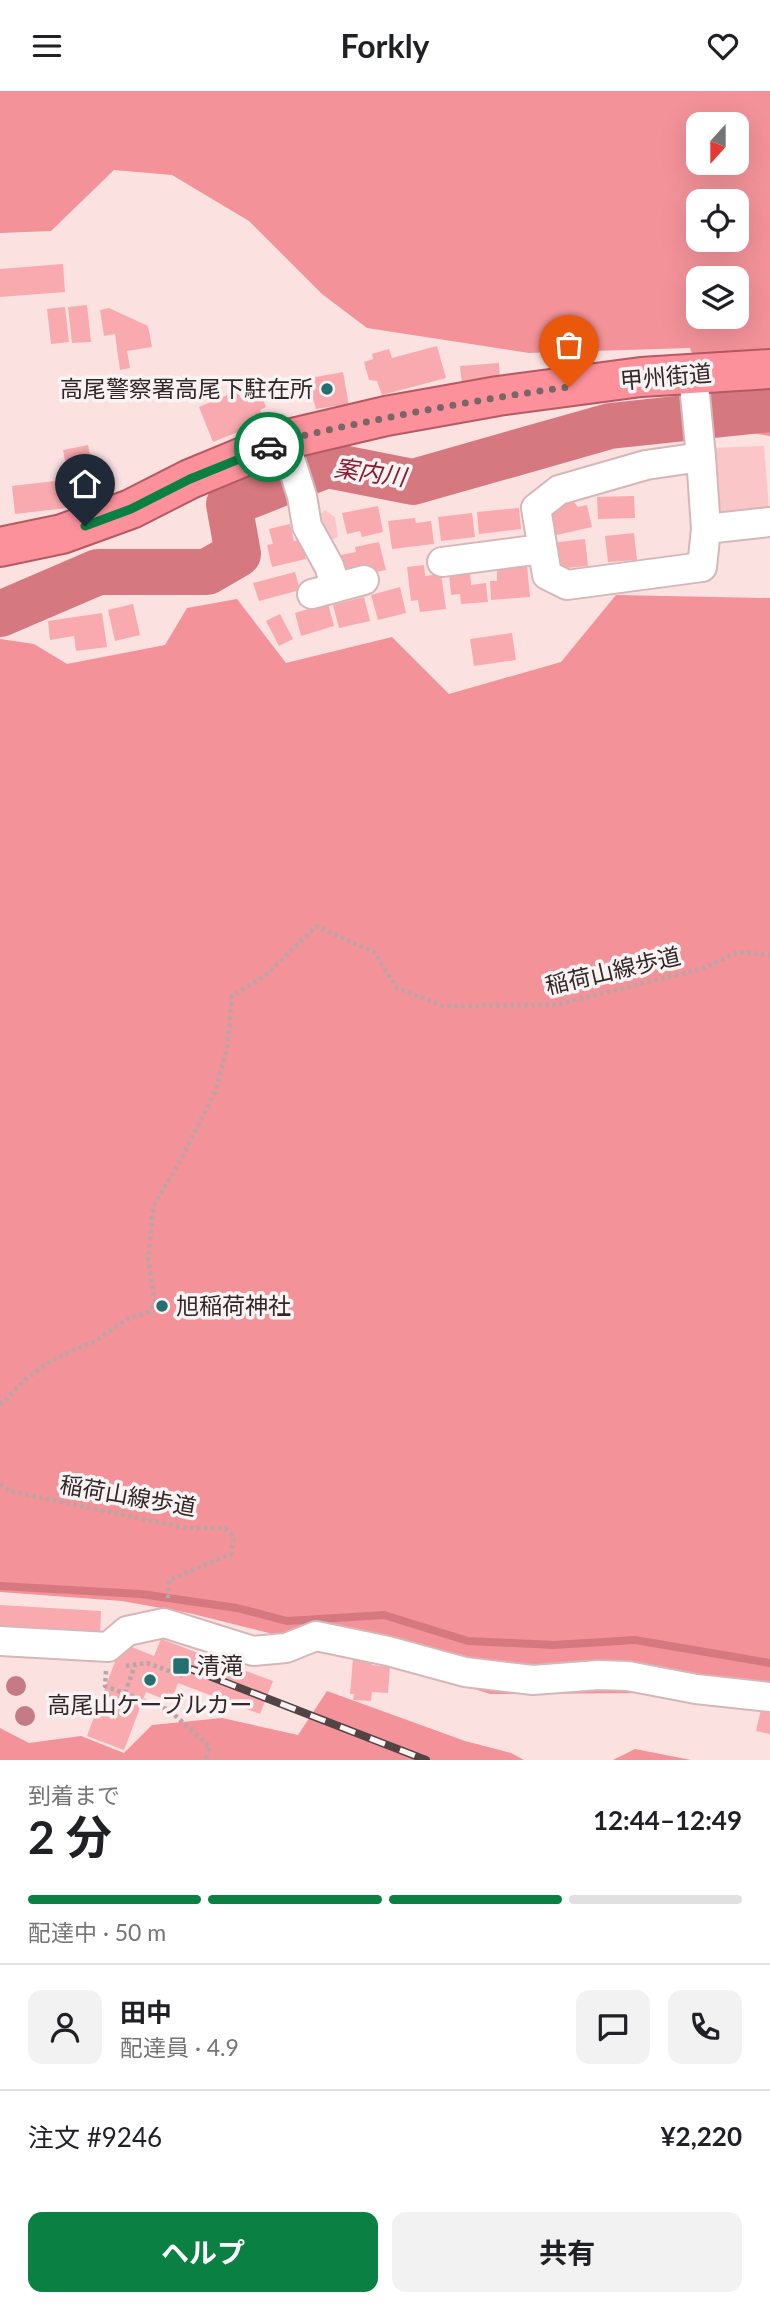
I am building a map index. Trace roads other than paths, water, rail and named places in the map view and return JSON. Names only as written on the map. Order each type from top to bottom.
[{"type":"highway","name":"甲州街道","points":[[0,547],[62,534],[131,509],[190,479],[288,452],[386,417],[498,397],[641,377],[694,386],[770,369]]},
{"type":"street","points":[[694,386],[701,448],[706,529],[702,567],[567,585],[547,575],[536,508],[559,490],[701,448]]},
{"type":"street","points":[[288,452],[302,496],[307,526],[329,566],[324,591],[364,580]]},
{"type":"street","points":[[706,529],[770,522]]},
{"type":"street","points":[[442,562],[542,549]]},
{"type":"street","points":[[0,1641],[107,1647],[127,1631],[164,1623],[253,1651],[286,1648],[316,1636],[388,1651],[465,1672],[533,1680],[599,1675],[628,1676],[696,1689],[770,1697]]},
{"type":"waterway","name":"案内川","points":[[0,614],[98,572],[207,572],[238,554],[229,504],[327,465],[413,482],[610,426],[770,409]]},
{"type":"waterway","points":[[0,1586],[141,1594],[237,1608],[287,1621],[384,1615],[468,1641],[554,1645],[635,1640],[770,1663]]},
{"type":"railway","points":[[191,1669],[426,1760]]},
{"type":"place","name":"高尾警察署高尾下駐在所","points":[[327,389]]},
{"type":"place","name":"旭稲荷神社","points":[[162,1306]]},
{"type":"place","name":"清滝","points":[[181,1666]]},
{"type":"place","name":"高尾山ケーブルカー","points":[[150,1680]]}]
